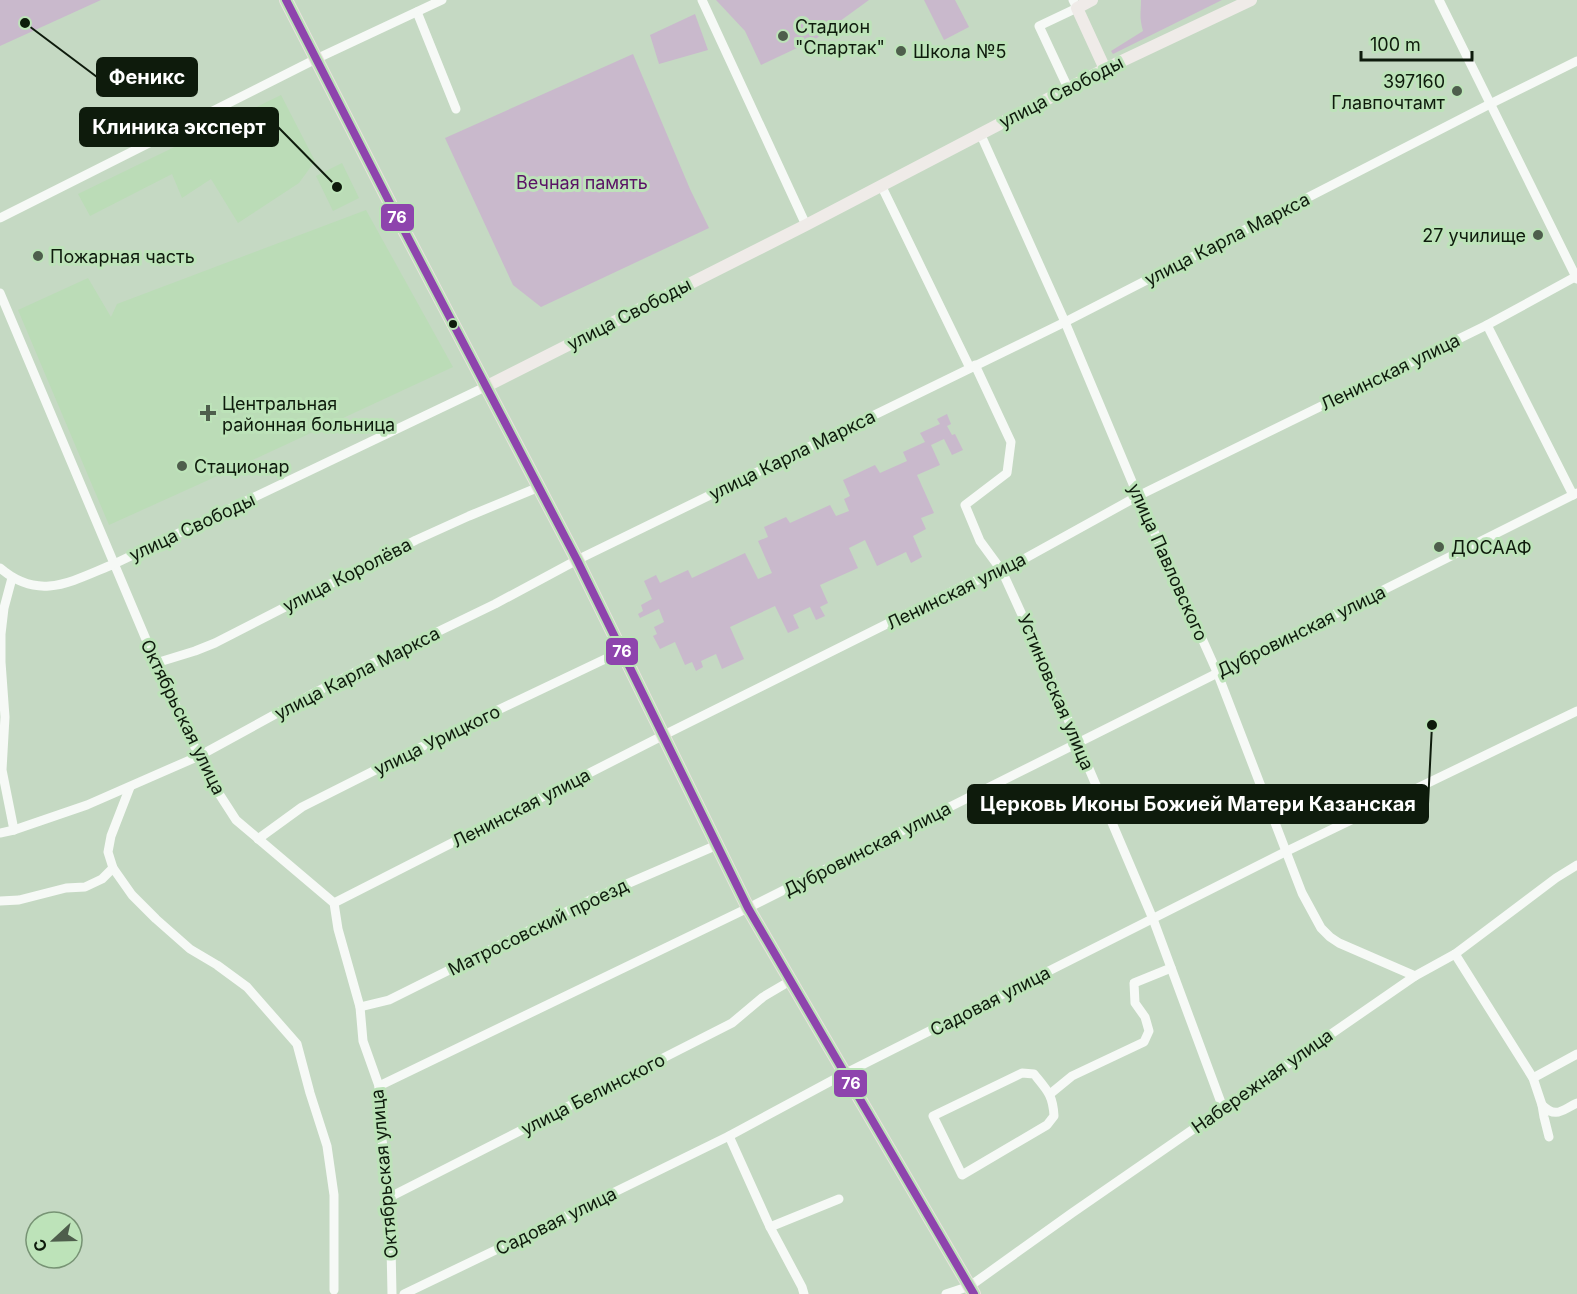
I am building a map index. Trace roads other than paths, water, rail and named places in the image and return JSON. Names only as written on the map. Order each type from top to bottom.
[{"type":"highway","points":[[286,0],[485,387],[577,560],[748,908],[972,1290]]},
{"type":"main road","points":[[1092,0],[1075,4],[1105,69]]},
{"type":"main road","name":"улица Свободы","points":[[485,387],[806,225],[1105,69],[1251,0]]},
{"type":"street","points":[[0,218],[316,59],[442,0]]},
{"type":"street","points":[[702,0],[806,225]]},
{"type":"street","points":[[1439,0],[1577,277]]},
{"type":"street","points":[[1068,88],[1039,26],[1075,4]]},
{"type":"street","points":[[417,12],[456,110]]},
{"type":"street","name":"улица Карла Маркса","points":[[0,833],[87,806],[199,756],[315,693],[495,604],[577,560],[1065,322],[1577,61]]},
{"type":"street","name":"улица Павловского","points":[[980,133],[1217,672],[1302,892],[1321,928],[1330,937],[1415,976]]},
{"type":"street","name":"Устиновская улица","points":[[881,186],[1011,442],[1007,473],[965,504],[980,541],[1002,571],[1044,663],[1153,919],[1223,1108]]},
{"type":"street","name":"Ленинская улица","points":[[334,903],[967,584],[1002,571],[1138,496],[1487,324],[1577,277]]},
{"type":"street","name":"Октябрьская улица","points":[[0,293],[156,663],[216,789],[236,820],[334,903],[360,1007],[363,1041],[379,1086],[378,1111],[390,1197],[392,1294]]},
{"type":"street","points":[[1487,324],[1575,494]]},
{"type":"street","name":"улица Свободы","points":[[0,568],[12,578],[26,584],[44,586],[68,583],[114,564],[485,387]]},
{"type":"street","name":"улица Королёва","points":[[156,663],[215,643],[417,540],[539,487]]},
{"type":"street","name":"Дубровинская улица","points":[[379,1086],[748,908],[1575,494]]},
{"type":"street","points":[[12,578],[4,608],[1,634],[5,717],[1,770],[14,830]]},
{"type":"street","name":"улица Урицкого","points":[[258,839],[302,807],[433,741],[622,651]]},
{"type":"street","name":"Садовая улица","points":[[404,1294],[729,1136],[846,1073],[1287,851],[1577,711]]},
{"type":"street","points":[[130,787],[111,836],[108,852],[113,868],[132,895],[156,919],[190,949],[247,987],[297,1044],[327,1146],[334,1195],[334,1290]]},
{"type":"street","name":"Матросовский проезд","points":[[360,1007],[389,1000],[592,899],[717,845]]},
{"type":"street","name":"Набережная улица","points":[[946,1294],[972,1290],[1072,1213],[1415,976],[1455,954],[1556,878],[1577,865]]},
{"type":"street","points":[[0,901],[20,900],[66,888],[85,887],[102,879],[113,868]]},
{"type":"street","points":[[1455,954],[1533,1078],[1549,1137]]},
{"type":"street","points":[[1050,1094],[1072,1076],[1144,1042],[1149,1031],[1145,1017],[1135,1003],[1134,983],[1171,968]]},
{"type":"street","name":"улица Белинского","points":[[390,1197],[732,1023],[763,997],[790,981]]},
{"type":"street","points":[[1533,1078],[1577,1054]]},
{"type":"street","points":[[1022,1073],[1034,1074],[1050,1094],[1054,1116],[1047,1125],[962,1175],[933,1116],[1022,1073]]},
{"type":"street","points":[[1542,1105],[1549,1112],[1557,1113],[1577,1103]]},
{"type":"street","points":[[729,1136],[770,1227],[804,1294]]},
{"type":"street","points":[[770,1227],[839,1199]]},
{"type":"place","name":"Феникс","points":[[25,23]]},
{"type":"place","name":"Стадион \"Спартак\"","points":[[783,36]]},
{"type":"place","name":"Школа №5","points":[[901,51]]},
{"type":"place","name":"397160 Главпочтамт","points":[[1457,91]]},
{"type":"place","name":"Клиника эксперт","points":[[337,187]]},
{"type":"place","name":"27 училище","points":[[1538,235]]},
{"type":"place","name":"Пожарная часть","points":[[38,256]]},
{"type":"place","name":"Центральная районная больница","points":[[208,413]]},
{"type":"place","name":"Стационар","points":[[182,466]]},
{"type":"place","name":"ДОСААФ","points":[[1439,547]]},
{"type":"place","name":"Церковь Иконы Божией Матери Казанская","points":[[1432,725]]},
{"type":"park label","name":"Вечная память","points":[[582,182]]}]
